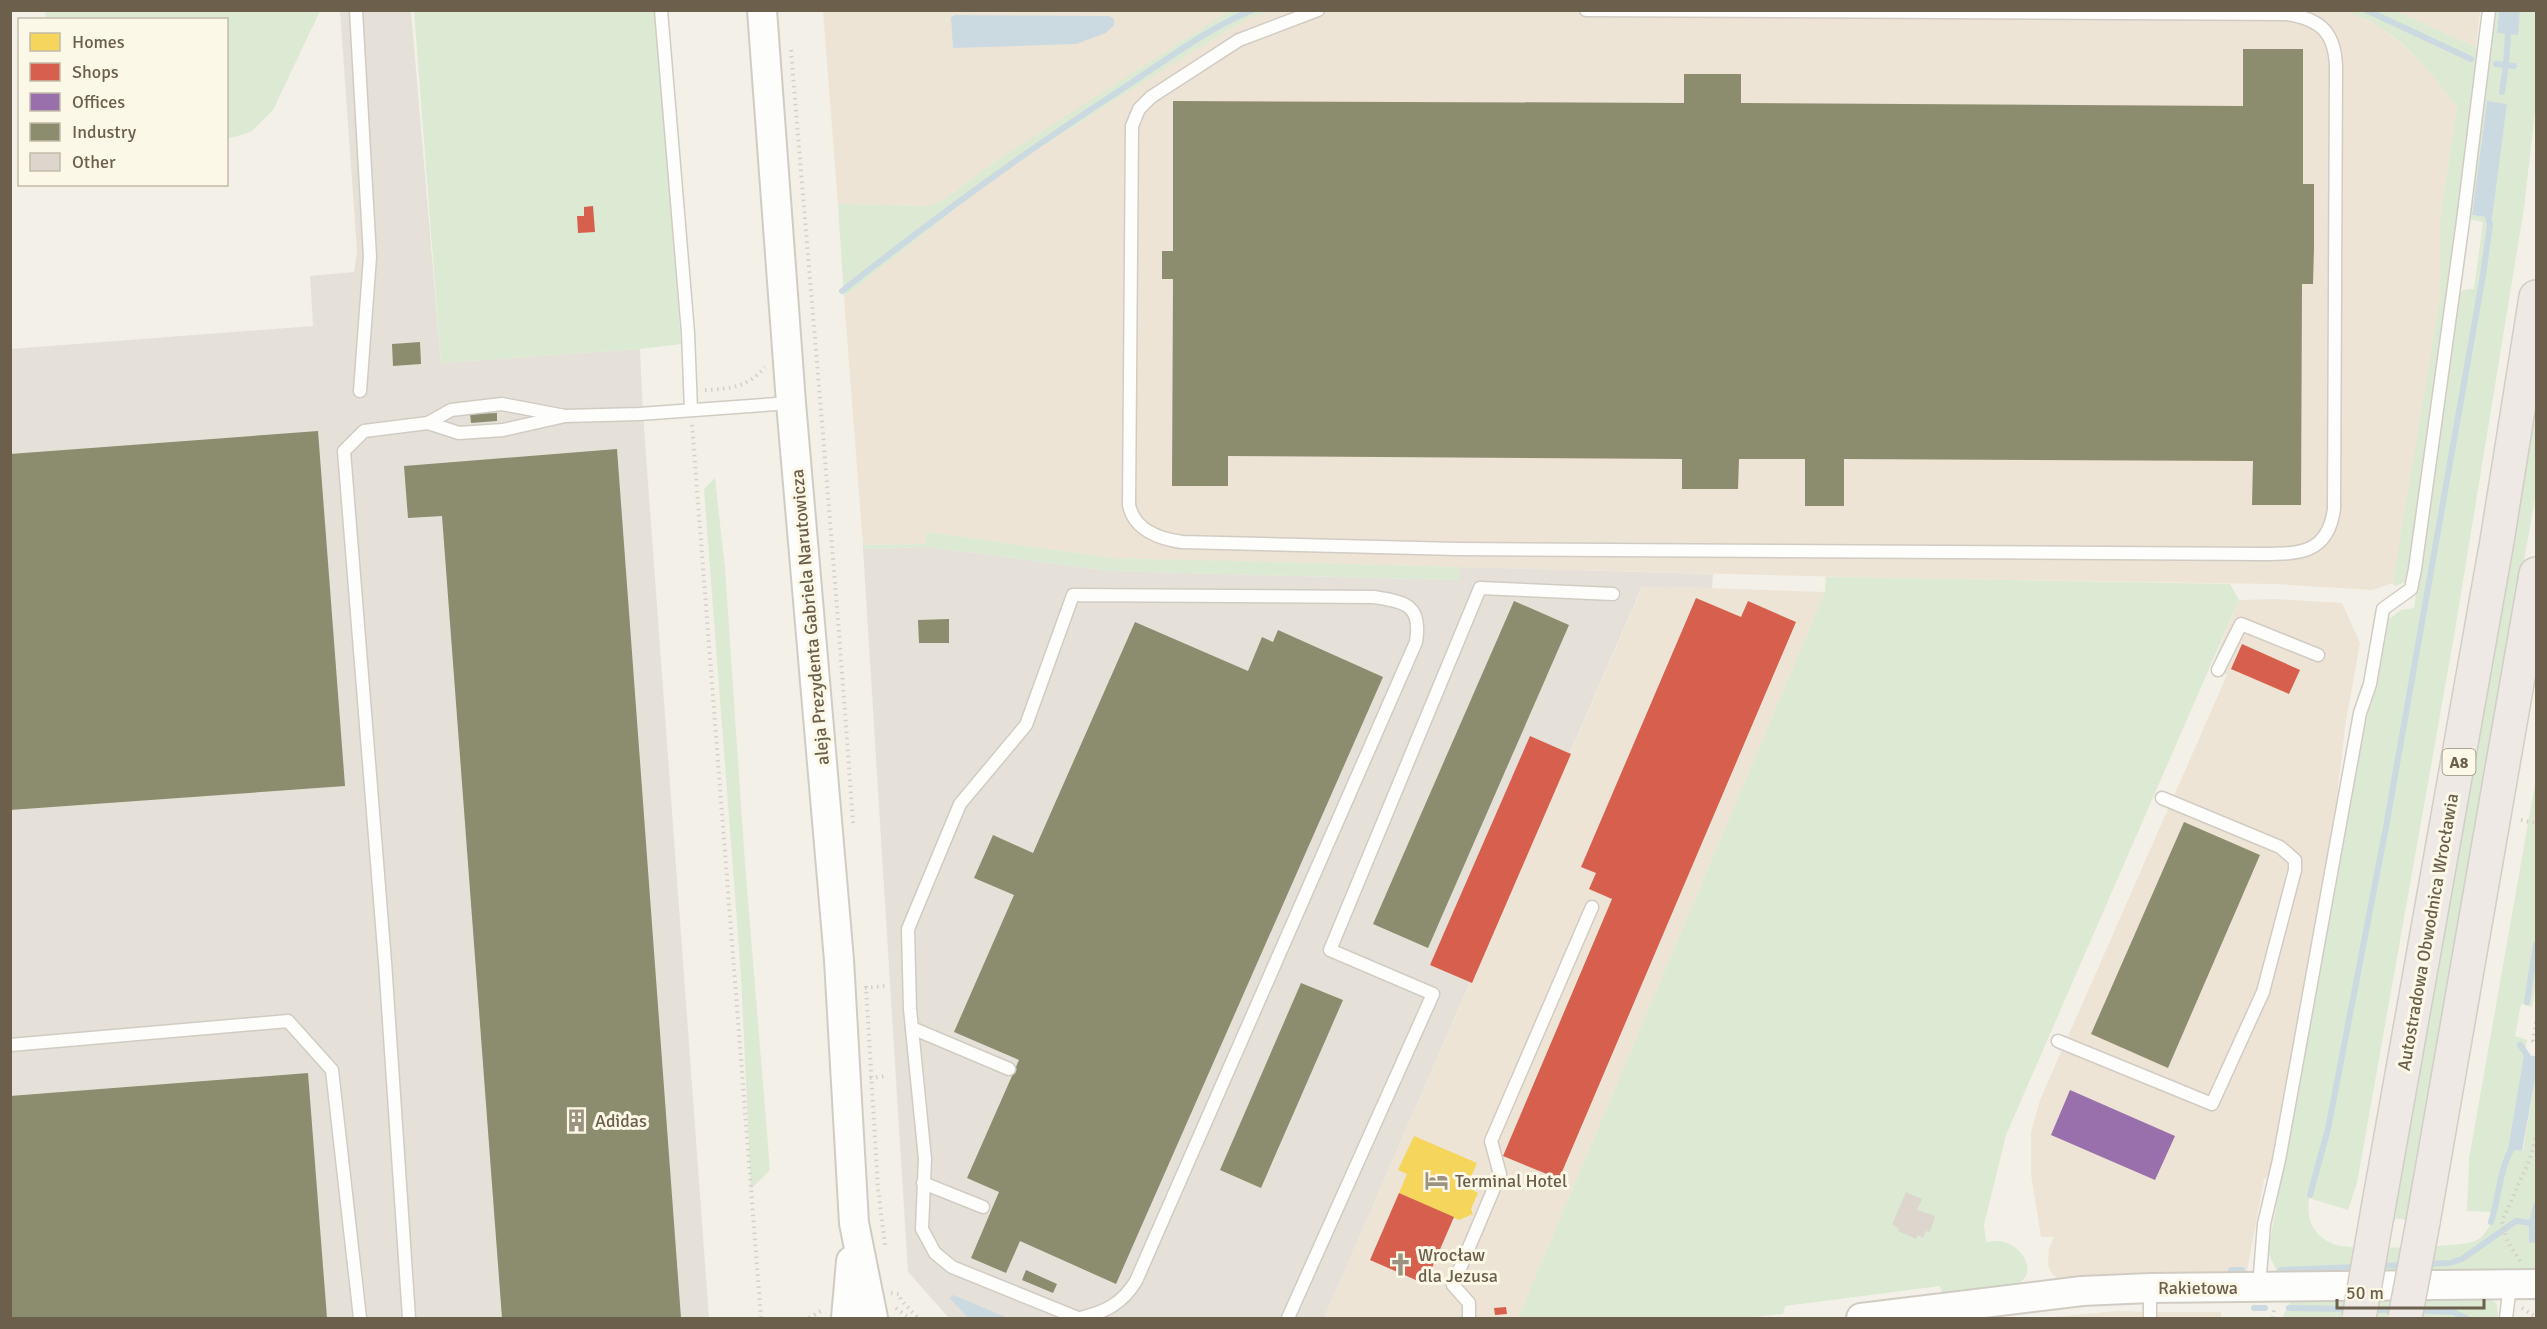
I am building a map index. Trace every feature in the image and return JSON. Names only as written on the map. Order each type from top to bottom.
[{"type":"highway","name":"Autostradowa Obwodnica Wrocławia","points":[[2359,1318],[2497,541],[2536,297]]},
{"type":"highway","name":"A8","points":[[2405,1318],[2536,574]]},
{"type":"street","name":"aleja Prezydenta Gabriela Narutowicza","points":[[762,10],[791,403],[839,960],[854,1223],[873,1318]]},
{"type":"street","name":"aleja Prezydenta Gabriela Narutowicza","points":[[846,1318],[854,1223]]},
{"type":"street","name":"Rakietowa","points":[[1869,1318],[2082,1291],[2150,1288],[2523,1285]]},
{"type":"lane","points":[[356,10],[370,257],[360,391]]},
{"type":"lane","points":[[661,10],[688,333],[691,410]]},
{"type":"lane","points":[[1318,10],[1239,40],[1151,97],[1140,109],[1132,126],[1129,505],[1136,520],[1149,532],[1182,542],[1446,549],[2249,554],[2303,552],[2325,536],[2331,526],[2334,509],[2335,49],[2331,39],[2320,25],[2309,18],[2293,15],[1586,10]]},
{"type":"lane","points":[[2259,1288],[2264,1224],[2279,1160],[2360,714],[2370,684],[2383,609],[2411,589],[2415,569],[2463,221],[2489,10]]},
{"type":"lane","points":[[428,423],[459,433],[502,430],[565,416],[791,403]]},
{"type":"lane","points":[[409,1318],[378,867],[344,451],[364,431],[428,423],[451,410],[502,404],[565,416]]},
{"type":"lane","points":[[1288,1318],[1433,994],[1330,950],[1480,588],[1613,594]]},
{"type":"lane","points":[[1072,595],[1374,597],[1400,601],[1411,608],[1417,616],[1419,625],[1416,642],[1136,1281],[1128,1294],[1104,1312],[1079,1318],[943,1261],[931,1247],[922,1229],[923,1183],[925,1159],[912,1028],[909,929],[960,804],[1026,725],[1072,595]]},
{"type":"lane","points":[[2218,670],[2241,624],[2318,655]]},
{"type":"lane","points":[[2058,1041],[2212,1104],[2263,992],[2295,870],[2295,860],[2280,847],[2162,798]]},
{"type":"lane","points":[[1469,1318],[1469,1303],[1453,1285],[1500,1174],[1491,1141],[1593,907]]},
{"type":"lane","points":[[10,1045],[288,1021],[332,1070],[360,1318]]},
{"type":"lane","points":[[912,1028],[1009,1069]]},
{"type":"lane","points":[[923,1183],[983,1207]]},
{"type":"lane","points":[[2506,1318],[2523,1285]]},
{"type":"lane","points":[[2150,1288],[2150,1318]]},
{"type":"path","points":[[790,45],[804,220],[818,351],[854,835]]},
{"type":"path","points":[[690,391],[742,386],[756,378],[765,366],[768,353],[818,351]]},
{"type":"path","points":[[691,410],[761,1318]]},
{"type":"path","points":[[2522,820],[2536,823]]},
{"type":"path","points":[[866,976],[878,1189],[885,1249]]},
{"type":"path","points":[[2535,1042],[2536,1022]]},
{"type":"path","points":[[2523,1285],[2521,1262],[2507,1241],[2502,1221],[2530,1159],[2536,1135]]},
{"type":"path","points":[[889,1287],[894,1306],[909,1318]]},
{"type":"path","points":[[890,1293],[899,1294],[901,1300],[918,1318]]},
{"type":"shaded area","points":[[340,11],[411,11],[441,363],[640,349],[709,1318],[11,1318],[11,349],[313,326],[310,276],[354,272],[357,251]]},
{"type":"shaded area","points":[[823,11],[1230,11],[996,161],[940,202],[926,206],[838,204]]},
{"type":"shaded area","points":[[1270,11],[2346,11],[2379,26],[2425,66],[2457,107],[2440,221],[2440,298],[2393,583],[2372,590],[2276,584],[1883,578],[1113,558],[927,532],[925,544],[863,545],[844,297],[968,199],[1027,156],[1193,51],[1247,19]]},
{"type":"shaded area","points":[[2396,11],[2480,11],[2476,47]]},
{"type":"shaded area","points":[[2499,11],[2520,11],[2518,35],[2497,33]]},
{"type":"shaded area","points":[[954,15],[1109,16],[1114,19],[1114,25],[1106,33],[1076,44],[953,48],[951,18]]},
{"type":"shaded area","points":[[2487,101],[2507,104],[2492,218],[2472,215]]},
{"type":"shaded area","points":[[929,547],[1110,571],[1458,580],[1460,567],[1713,574],[1712,588],[1642,587],[1324,1318],[949,1318],[908,1272],[863,549]]},
{"type":"shaded area","points":[[1643,586],[1825,592],[1518,1318],[1324,1318]]},
{"type":"shaded area","points":[[2275,599],[2342,603],[2360,643],[2345,727],[2333,833],[2270,1174],[2264,1180],[2246,1276],[2060,1281],[2052,1274],[2048,1264],[2049,1248],[2054,1237],[2041,1237],[2031,1174],[2031,1132],[2040,1100],[2227,675],[2211,668],[2239,600]]},
{"type":"shaded area","points":[[2524,1055],[2536,1056],[2536,1074],[2522,1151],[2508,1149]]},
{"type":"shaded area","points":[[953,1295],[1008,1318],[968,1318],[950,1298]]},
{"type":"shaded area","points":[[2118,1311],[2221,1312],[2221,1318],[2041,1318]]},
{"type":"green space","points":[[45,10],[320,11],[273,110],[251,132],[228,139],[228,18],[46,18]]},
{"type":"green space","points":[[414,11],[655,11],[681,344],[441,363]]},
{"type":"green space","points":[[1229,11],[1270,11],[1247,19],[1193,51],[1027,156],[968,199],[844,297],[838,204],[926,206],[940,202],[996,161]]},
{"type":"green space","points":[[2346,11],[2396,11],[2480,49],[2410,570],[2405,582],[2395,586],[2393,583],[2396,563],[2440,298],[2440,221],[2457,107],[2422,63],[2402,44],[2367,20]]},
{"type":"green space","points":[[2494,11],[2499,11],[2497,32],[2517,35],[2520,11],[2536,11],[2536,102],[2524,208],[2454,636],[2357,1183],[2348,1210],[2309,1198],[2308,1210],[2315,1231],[2330,1242],[2341,1246],[2388,1248],[2450,1245],[2475,1241],[2488,1229],[2494,1212],[2467,1211],[2469,1159],[2536,778],[2536,982],[2532,1007],[2521,1004],[2515,1036],[2527,1040],[2508,1149],[2523,1151],[2536,1074],[2536,1275],[2277,1272],[2268,1252],[2366,712],[2377,686],[2389,619],[2401,610],[2414,608],[2458,296],[2463,290],[2474,289],[2483,222],[2469,219]],"holes":[[[2487,102],[2507,104],[2491,218],[2472,215]]]},
{"type":"green space","points":[[2536,400],[2536,493],[2407,1220],[2393,1218]]},
{"type":"green space","points":[[715,478],[725,569],[745,864],[770,1170],[751,1189],[741,975],[704,489]]},
{"type":"green space","points":[[927,532],[1113,558],[1460,567],[1459,580],[1110,571],[929,547],[863,549],[863,545],[925,544]]},
{"type":"green space","points":[[1826,577],[2230,584],[2239,600],[2006,1135],[1984,1225],[1986,1242],[2002,1241],[2016,1248],[2027,1265],[2025,1278],[2013,1286],[1993,1290],[1942,1293],[1940,1286],[1785,1306],[1783,1314],[1746,1318],[1518,1318],[1825,592]]},
{"type":"green space","points":[[2487,1297],[2497,1304],[2498,1318],[2282,1318],[2290,1303],[2297,1298]]},
{"type":"building: Homes","points":[[1414,1136],[1477,1163],[1470,1179],[1478,1182],[1474,1191],[1478,1193],[1471,1209],[1473,1214],[1459,1220],[1399,1193],[1407,1174],[1398,1170]]},
{"type":"building: Shops","points":[[593,206],[595,232],[578,233],[577,216],[584,216],[584,207]]},
{"type":"building: Shops","points":[[1696,598],[1741,617],[1748,601],[1796,622],[1559,1179],[1503,1156],[1612,899],[1589,889],[1596,873],[1581,867]]},
{"type":"building: Shops","points":[[2242,644],[2300,670],[2289,694],[2231,669]]},
{"type":"building: Shops","points":[[1530,736],[1571,754],[1472,983],[1430,965]]},
{"type":"building: Shops","points":[[1399,1193],[1454,1217],[1425,1284],[1370,1260]]},
{"type":"building: Shops","points":[[1506,1307],[1507,1314],[1495,1315],[1494,1308]]},
{"type":"building: Offices","points":[[2070,1090],[2175,1136],[2155,1180],[2051,1135]]},
{"type":"building: Industry","points":[[2243,49],[2303,49],[2303,184],[2314,184],[2314,248],[2313,284],[2302,284],[2301,505],[2252,505],[2253,461],[1844,459],[1844,506],[1805,506],[1805,459],[1739,459],[1738,489],[1682,489],[1682,459],[1228,456],[1228,486],[1172,486],[1173,279],[1162,279],[1162,251],[1173,251],[1173,101],[1684,103],[1684,74],[1741,74],[1741,103],[2243,106]]},
{"type":"building: Industry","points":[[420,342],[421,364],[393,366],[392,344]]},
{"type":"building: Industry","points":[[497,413],[497,421],[471,423],[470,414]]},
{"type":"building: Industry","points":[[318,431],[345,786],[10,810],[10,454]]},
{"type":"building: Industry","points":[[617,449],[681,1318],[502,1318],[442,516],[408,518],[404,466]]},
{"type":"building: Industry","points":[[1514,601],[1569,625],[1428,948],[1373,924]]},
{"type":"building: Industry","points":[[949,619],[949,643],[919,643],[918,620]]},
{"type":"building: Industry","points":[[1135,622],[1248,671],[1262,637],[1273,642],[1278,630],[1383,677],[1116,1284],[1020,1241],[1006,1273],[971,1258],[999,1192],[967,1178],[1019,1060],[954,1032],[1014,895],[974,878],[993,835],[1033,853]]},
{"type":"building: Industry","points":[[2184,822],[2260,855],[2168,1068],[2091,1034]]},
{"type":"building: Industry","points":[[1301,983],[1343,1000],[1261,1188],[1220,1170]]},
{"type":"building: Industry","points":[[308,1073],[327,1318],[10,1318],[10,1096]]},
{"type":"building: Industry","points":[[1026,1270],[1057,1284],[1053,1293],[1022,1280]]},
{"type":"building: Other","points":[[1906,1192],[1922,1199],[1917,1210],[1935,1216],[1930,1232],[1926,1231],[1923,1238],[1918,1235],[1916,1239],[1898,1231],[1899,1228],[1892,1225]]},
{"type":"waterway","points":[[842,291],[944,213],[1048,138],[1201,37],[1252,10]]},
{"type":"waterway","points":[[2366,10],[2471,59]]},
{"type":"waterway","points":[[2502,92],[2508,34]]},
{"type":"waterway","points":[[2496,64],[2514,66]]},
{"type":"waterway","points":[[2310,1195],[2328,1129],[2386,827],[2483,275],[2490,225],[2488,217]]},
{"type":"waterway","points":[[2527,1002],[2536,944]]},
{"type":"waterway","points":[[2520,1045],[2527,1055]]},
{"type":"waterway","points":[[2491,1222],[2504,1167],[2511,1150]]},
{"type":"waterway","points":[[2532,1240],[2532,1223],[2536,1206]]},
{"type":"waterway","points":[[2425,1264],[2450,1263],[2462,1259],[2516,1221],[2532,1223]]},
{"type":"waterway","points":[[2378,1266],[2406,1265]]},
{"type":"waterway","points":[[2281,1270],[2358,1267]]},
{"type":"waterway","points":[[2231,1270],[2242,1270]]},
{"type":"waterway","points":[[2254,1308],[2265,1308]]},
{"type":"waterway","points":[[2289,1308],[2352,1309]]},
{"type":"waterway","points":[[2371,1310],[2397,1310]]},
{"type":"waterway","points":[[2416,1310],[2453,1312],[2466,1318]]},
{"type":"place","name":"Adidas","points":[[577,1121]]},
{"type":"place","name":"Terminal Hotel","points":[[1437,1181]]},
{"type":"place","name":"Wrocław dla Jezusa","points":[[1400,1265]]}]
